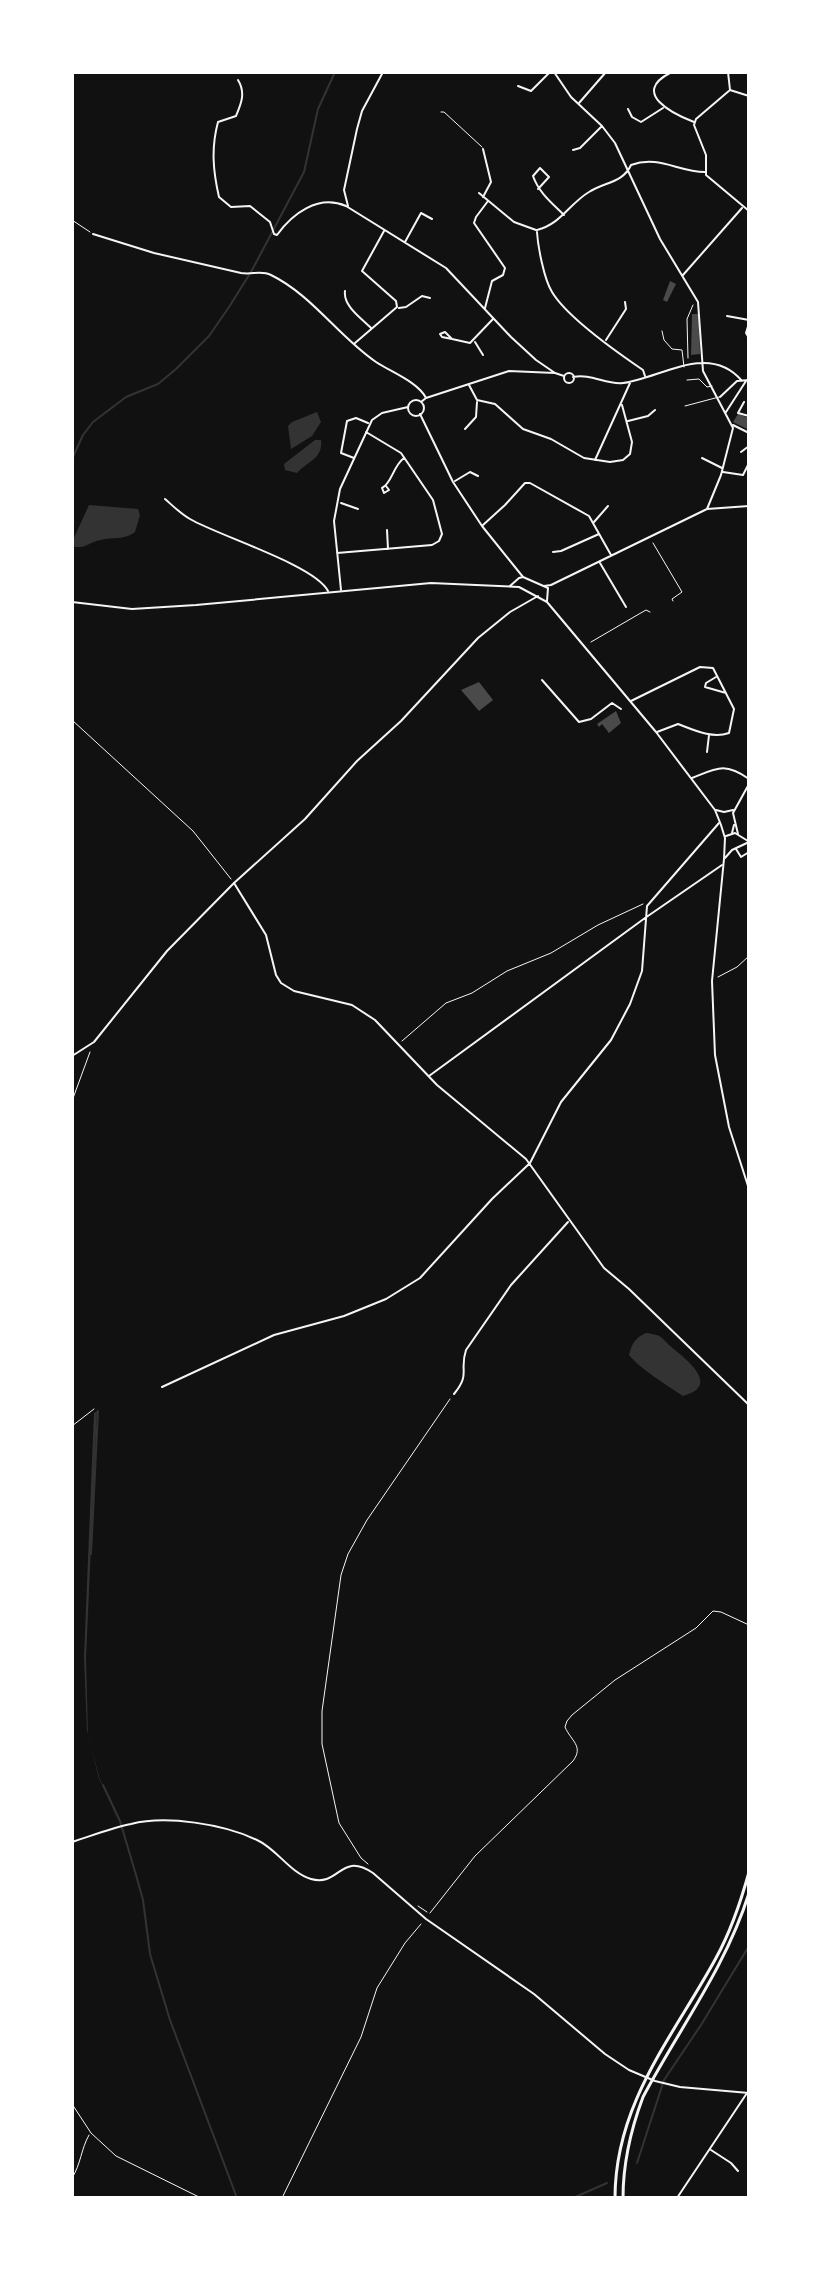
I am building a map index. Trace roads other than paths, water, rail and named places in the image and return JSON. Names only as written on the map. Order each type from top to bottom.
[{"type":"highway","points":[[615,2198],[618,2157],[627,2119],[649,2071],[730,1930],[749,1872]]},
{"type":"highway","points":[[623,2198],[625,2162],[634,2120],[643,2097],[722,1960],[736,1932],[749,1893]]},
{"type":"street","points":[[351,211],[344,190],[357,129],[362,111],[383,72]]},
{"type":"street","points":[[518,86],[531,91],[552,72],[578,104],[602,126],[615,143],[660,239],[696,299],[700,310],[702,364],[732,426],[722,470],[707,509]]},
{"type":"street","points":[[578,104],[606,72]]},
{"type":"street","points":[[728,72],[730,90]]},
{"type":"street","points":[[670,73],[662,77],[654,89],[663,108],[694,122],[706,155],[705,172]]},
{"type":"street","points":[[238,80],[243,93],[236,116],[218,122],[214,135],[212,151],[219,197],[231,207],[250,206],[272,226],[277,235],[293,216],[311,207],[335,202],[446,268],[493,319],[536,360],[555,373]]},
{"type":"street","points":[[730,90],[749,96]]},
{"type":"street","points":[[694,122],[730,90]]},
{"type":"street","points":[[628,109],[632,117],[641,122],[663,108]]},
{"type":"street","points":[[441,112],[483,149],[491,182],[483,197]]},
{"type":"street","points":[[573,150],[580,148],[602,126]]},
{"type":"street","points":[[479,193],[514,222],[537,230],[552,225],[588,192],[622,178],[631,165],[651,161],[669,163],[687,171],[705,172],[749,211]]},
{"type":"street","points":[[538,189],[549,177],[540,168],[533,176],[538,189],[564,215]]},
{"type":"street","points":[[485,308],[492,281],[503,275],[505,268],[474,223],[488,201]]},
{"type":"street","points":[[682,276],[743,207]]},
{"type":"street","points":[[405,242],[420,211],[432,219]]},
{"type":"street","points":[[384,230],[362,271],[396,301],[397,307]]},
{"type":"street","points":[[537,230],[545,272],[553,293],[583,323],[643,370],[645,376]]},
{"type":"street","points":[[93,234],[154,253],[250,274],[272,275],[372,360],[419,389],[426,398]]},
{"type":"street","points":[[345,291],[344,298],[348,304],[372,329]]},
{"type":"street","points":[[355,343],[397,307],[406,307],[422,296],[430,298]]},
{"type":"street","points":[[606,341],[626,309],[625,302]]},
{"type":"street","points":[[727,316],[749,321],[746,333],[749,338]]},
{"type":"street","points":[[452,339],[470,343],[493,319]]},
{"type":"street","points":[[662,331],[664,340],[672,349],[682,350],[686,366]]},
{"type":"street","points":[[474,340],[483,355]]},
{"type":"street","points":[[564,376],[568,383],[573,377],[582,375],[616,384],[686,366],[716,363],[746,380]]},
{"type":"street","points":[[341,590],[334,524],[340,489],[369,424],[382,413],[408,407],[412,401],[421,402],[515,371],[564,376],[569,373],[573,377]]},
{"type":"street","points":[[687,380],[699,379],[707,387],[712,386]]},
{"type":"street","points":[[685,406],[719,397],[746,380]]},
{"type":"street","points":[[725,412],[746,380]]},
{"type":"street","points":[[595,460],[622,405],[629,382]]},
{"type":"street","points":[[465,429],[476,417],[476,399],[469,385]]},
{"type":"street","points":[[476,399],[499,406],[523,429],[551,439],[575,455],[619,461],[630,454],[632,442],[622,405]]},
{"type":"street","points":[[420,414],[423,409],[421,402]]},
{"type":"street","points":[[744,402],[738,413],[749,416]]},
{"type":"street","points":[[408,407],[411,414],[420,414]]},
{"type":"street","points":[[627,422],[648,416],[655,410]]},
{"type":"street","points":[[420,414],[453,482],[482,526],[517,568],[519,587]]},
{"type":"street","points":[[354,459],[341,453],[347,421],[356,418],[369,424]]},
{"type":"street","points":[[732,426],[749,433]]},
{"type":"street","points":[[337,553],[432,545],[439,541],[442,534],[433,500],[405,458],[366,432]]},
{"type":"street","points":[[741,452],[749,446]]},
{"type":"street","points":[[386,486],[394,467],[405,458]]},
{"type":"street","points":[[702,458],[722,470],[743,475],[749,463]]},
{"type":"street","points":[[453,482],[470,472],[478,476]]},
{"type":"street","points":[[482,526],[525,483],[586,514],[612,556]]},
{"type":"street","points":[[165,499],[186,517],[294,567],[323,583],[328,591]]},
{"type":"street","points":[[338,502],[358,509]]},
{"type":"street","points":[[593,522],[608,506]]},
{"type":"street","points":[[520,579],[550,587],[707,509],[749,506]]},
{"type":"street","points":[[387,530],[388,549]]},
{"type":"street","points":[[553,552],[599,534]]},
{"type":"street","points":[[600,562],[626,607]]},
{"type":"street","points":[[509,587],[520,579]]},
{"type":"street","points":[[72,602],[132,609],[431,583],[519,587],[547,602],[656,732],[714,808],[721,824],[725,845],[712,981],[715,1055],[729,1127],[749,1189]]},
{"type":"street","points":[[547,602],[550,587]]},
{"type":"street","points":[[528,601],[531,592]]},
{"type":"street","points":[[72,1056],[94,1042],[167,951],[234,883],[305,819],[357,761],[401,721],[478,638],[538,596]]},
{"type":"street","points":[[542,599],[547,597]]},
{"type":"street","points":[[591,642],[646,610],[650,612]]},
{"type":"street","points":[[631,701],[704,665],[713,668],[734,709],[731,731],[724,736],[678,724],[656,732]]},
{"type":"street","points":[[718,676],[706,683],[705,687],[727,693]]},
{"type":"street","points":[[542,680],[579,722],[591,719],[612,703],[621,709]]},
{"type":"street","points":[[707,752],[709,734]]},
{"type":"street","points":[[691,778],[716,768],[729,767],[749,779]]},
{"type":"street","points":[[741,845],[734,810],[749,784]]},
{"type":"street","points":[[714,808],[724,812],[734,810]]},
{"type":"street","points":[[721,824],[749,842]]},
{"type":"street","points":[[162,1387],[274,1335],[344,1316],[400,1293],[428,1270],[471,1221],[530,1163],[557,1108],[605,1049],[630,1004],[644,963],[647,906],[721,824]]},
{"type":"street","points":[[725,838],[735,824]]},
{"type":"street","points":[[724,859],[749,842]]},
{"type":"street","points":[[725,845],[741,857],[749,852]]},
{"type":"street","points":[[429,1076],[723,864]]},
{"type":"street","points":[[234,883],[266,935],[281,983],[294,991],[352,1005],[375,1020],[429,1076],[530,1163],[604,1268],[749,1405]]},
{"type":"street","points":[[454,1394],[464,1379],[466,1350],[511,1285],[569,1221]]},
{"type":"street","points":[[72,1842],[133,1823],[159,1820],[219,1828],[259,1840],[308,1878],[321,1880],[357,1865],[373,1873],[426,1919],[534,1994],[605,2054],[629,2070],[669,2085],[748,2092],[677,2198]]},
{"type":"street","points":[[710,2149],[738,2171]]},
{"type":"waterway","points":[[72,459],[93,422],[126,397],[158,384],[176,369],[209,336],[229,307],[304,172],[318,109],[335,72]]},
{"type":"waterway","points":[[91,1554],[98,1411]]},
{"type":"waterway","points":[[103,1785],[120,1821],[136,1875],[143,1900],[150,1954],[170,2020],[237,2198]]},
{"type":"waterway","points":[[637,2163],[664,2080],[749,1946]]},
{"type":"waterway","points":[[573,2198],[607,2183]]}]
